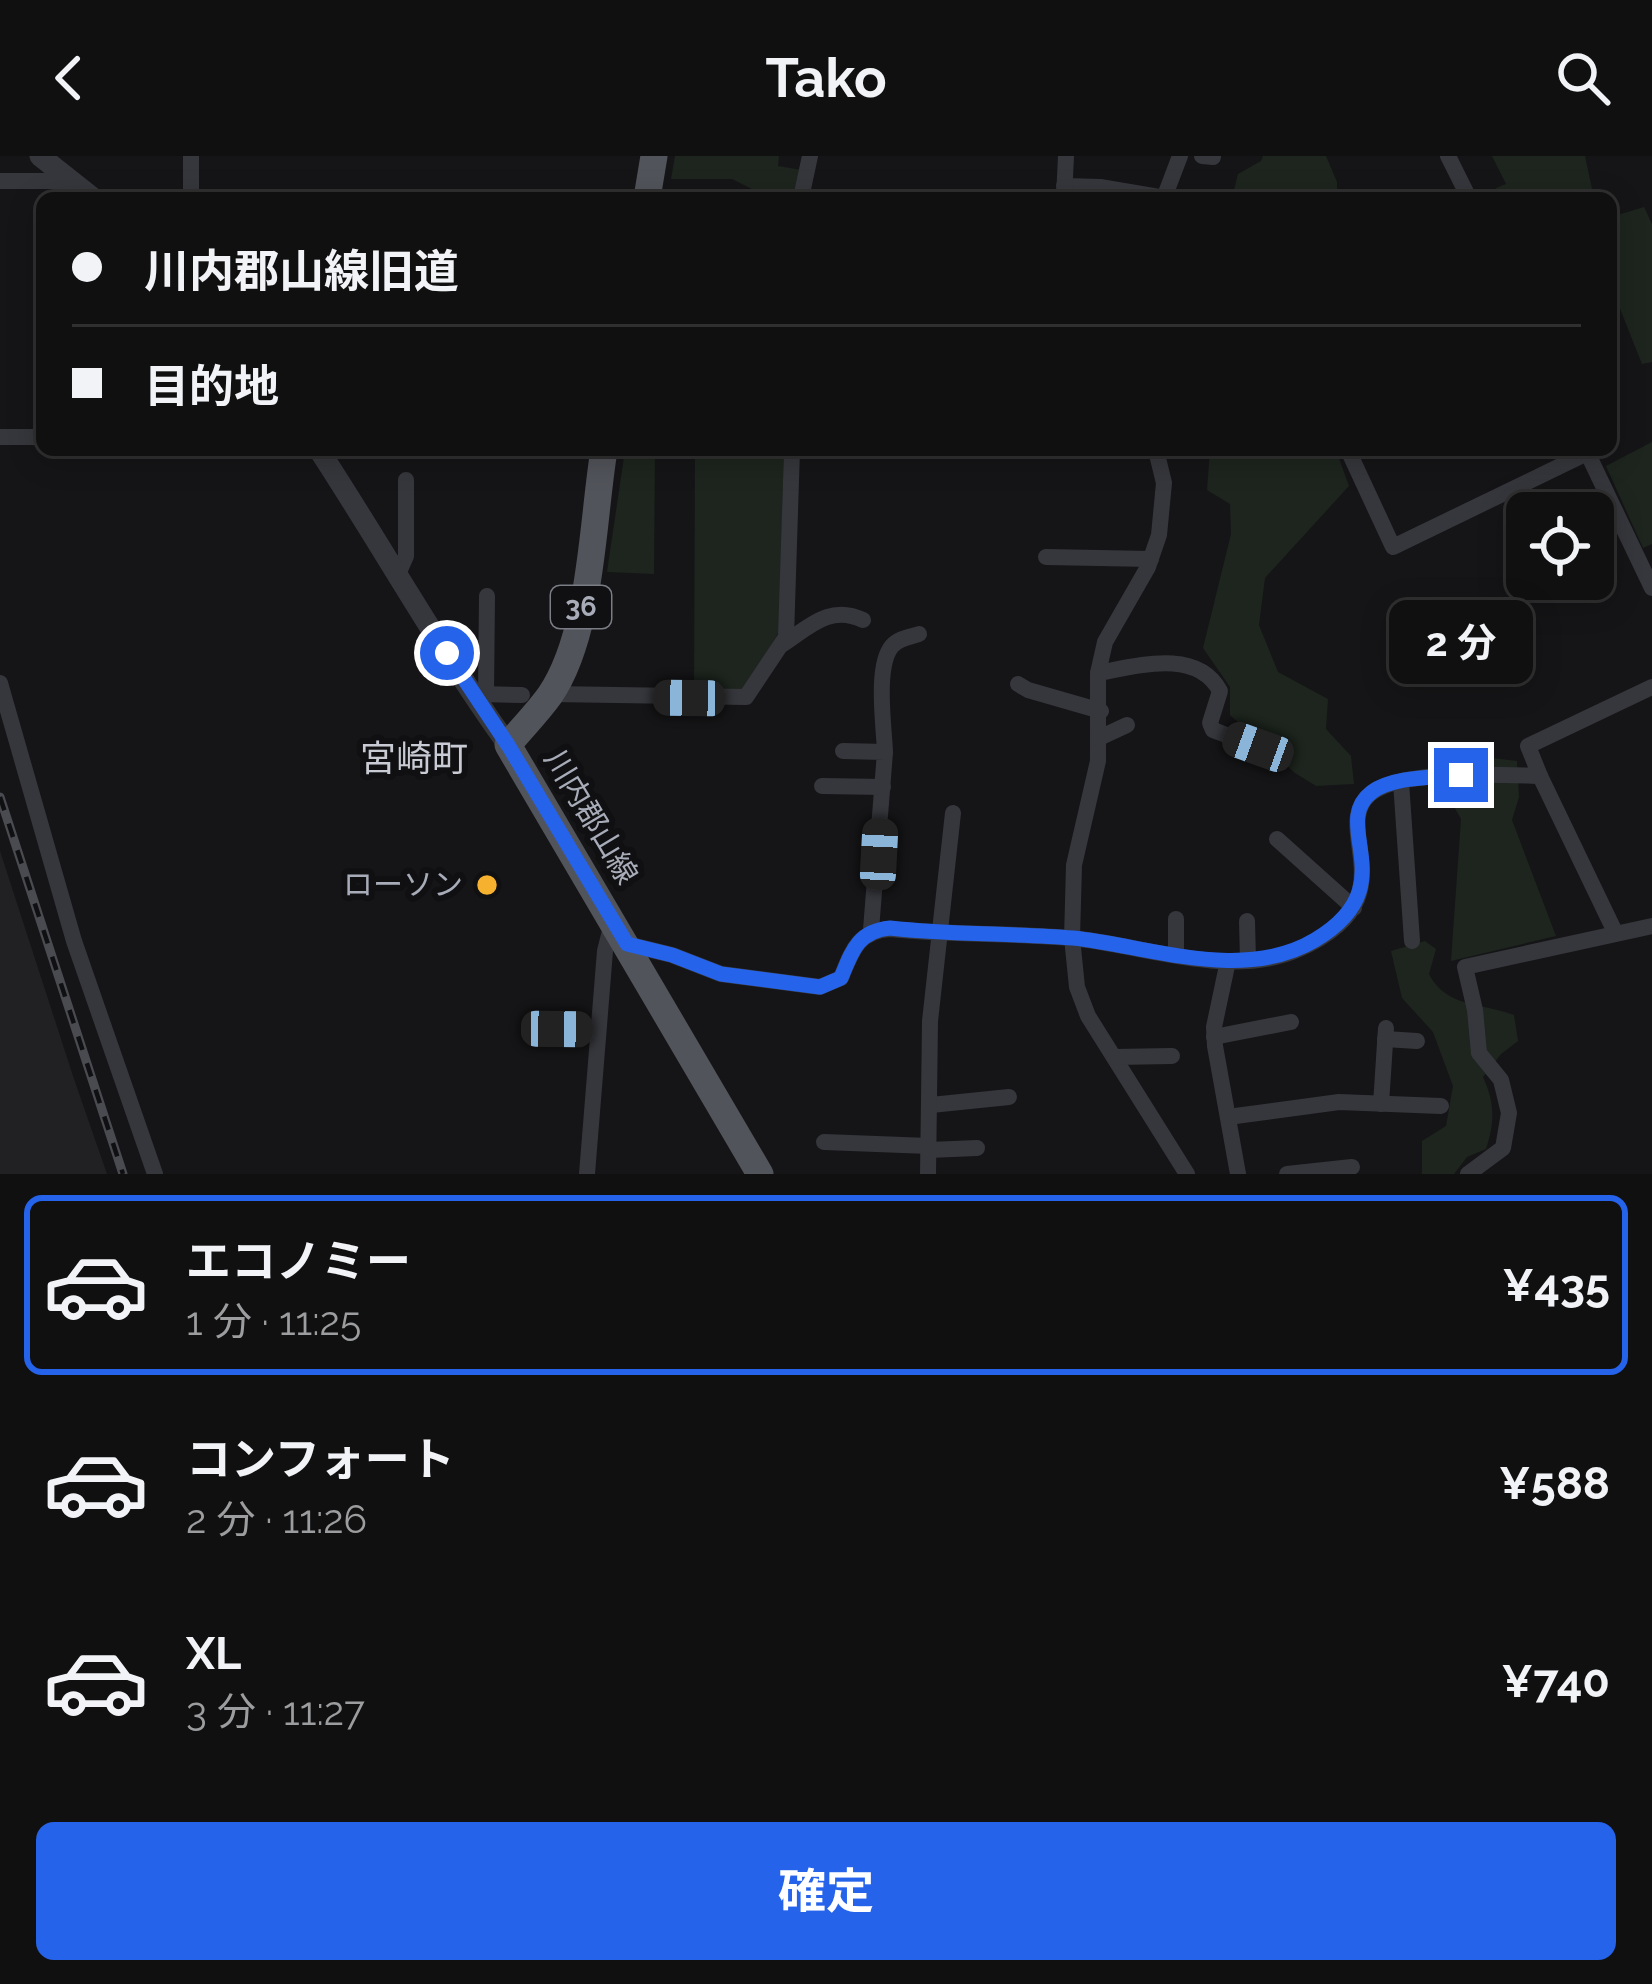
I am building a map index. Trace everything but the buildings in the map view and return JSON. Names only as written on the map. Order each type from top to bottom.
[{"type":"main road","points":[[648,192],[654,156]]},
{"type":"main road","name":"36","points":[[508,745],[551,694],[577,629],[603,456]]},
{"type":"main road","name":"川内郡山線","points":[[508,745],[760,1174]]},
{"type":"street","points":[[40,156],[86,192]]},
{"type":"street","points":[[191,156],[191,192]]},
{"type":"street","points":[[802,192],[810,156]]},
{"type":"street","points":[[1066,156],[1064,192],[1100,187],[1129,192]]},
{"type":"street","points":[[1166,192],[1180,156]]},
{"type":"street","points":[[1202,156],[1213,157]]},
{"type":"street","points":[[1448,156],[1466,192]]},
{"type":"street","points":[[0,181],[72,181]]},
{"type":"street","points":[[0,437],[36,437]]},
{"type":"street","points":[[323,456],[508,745]]},
{"type":"street","points":[[783,644],[792,456]]},
{"type":"street","points":[[1157,456],[1164,483],[1159,535],[1129,604],[1105,643],[1098,673],[1098,761],[1074,865],[1072,938],[1077,987],[1088,1016],[1187,1174]]},
{"type":"street","points":[[1351,456],[1393,547],[1577,456]]},
{"type":"street","points":[[1589,456],[1652,588]]},
{"type":"street","points":[[399,572],[406,556],[406,480]]},
{"type":"street","points":[[1046,557],[1150,559]]},
{"type":"street","points":[[479,694],[487,596]]},
{"type":"street","points":[[551,694],[746,697],[783,644],[824,616],[848,613],[862,620]]},
{"type":"street","points":[[871,930],[885,752],[882,683],[890,648],[919,634]]},
{"type":"street","points":[[1098,673],[1146,665],[1190,665],[1220,691],[1210,723],[1213,730],[1258,747]]},
{"type":"street","points":[[1018,684],[1101,711]]},
{"type":"street","points":[[0,686],[74,941],[155,1174]]},
{"type":"street","points":[[1616,932],[1528,746],[1652,687]]},
{"type":"street","points":[[479,694],[522,694]]},
{"type":"street","points":[[1099,738],[1127,725]]},
{"type":"street","points":[[843,751],[885,752]]},
{"type":"street","points":[[627,944],[721,974],[820,987],[841,978],[860,938],[871,930],[1072,938],[1228,961],[1293,952],[1318,939],[1354,908],[1364,884],[1358,830],[1361,805],[1372,792],[1401,782],[1461,775],[1540,776]]},
{"type":"street","points":[[1401,782],[1412,941]]},
{"type":"street","points":[[822,786],[883,787]]},
{"type":"street","points":[[928,1174],[930,1021],[953,814]]},
{"type":"street","points":[[1277,839],[1354,908]]},
{"type":"street","points":[[587,1174],[605,951],[613,918]]},
{"type":"street","points":[[1176,919],[1176,953]]},
{"type":"street","points":[[1246,921],[1248,959]]},
{"type":"street","points":[[1468,1174],[1503,1148],[1509,1113],[1502,1080],[1479,1053],[1465,967],[1652,926]]},
{"type":"street","points":[[1228,961],[1214,1037],[1238,1174]]},
{"type":"street","points":[[1214,1037],[1291,1022]]},
{"type":"street","points":[[557,1029],[598,1030]]},
{"type":"street","points":[[1381,1104],[1385,1033],[1417,1041]]},
{"type":"street","points":[[1114,1057],[1172,1056]]},
{"type":"street","points":[[931,1105],[1009,1097]]},
{"type":"street","points":[[1228,1117],[1339,1102],[1441,1106]]},
{"type":"street","points":[[824,1142],[977,1148]]},
{"type":"street","points":[[1287,1174],[1352,1167]]},
{"type":"shaded area","points":[[675,156],[779,156],[778,166],[802,170],[796,192],[758,192],[732,179],[671,179]]},
{"type":"shaded area","points":[[1263,156],[1326,156],[1337,192],[1234,192],[1238,174]]},
{"type":"shaded area","points":[[1492,156],[1585,156],[1593,192],[1498,192],[1496,188],[1506,184]]},
{"type":"shaded area","points":[[1644,207],[1652,224],[1652,362],[1642,364],[1617,301],[1617,215]]},
{"type":"shaded area","points":[[1652,442],[1652,544],[1643,548],[1606,466]]},
{"type":"shaded area","points":[[624,456],[655,456],[654,574],[607,572]]},
{"type":"shaded area","points":[[695,456],[784,456],[779,632],[744,691],[694,692]]},
{"type":"shaded area","points":[[1210,456],[1338,456],[1349,486],[1265,578],[1259,625],[1278,672],[1328,699],[1326,729],[1351,756],[1354,784],[1316,786],[1230,715],[1230,687],[1203,648],[1231,534],[1230,504],[1207,490]]},
{"type":"shaded area","points":[[1467,755],[1517,761],[1519,797],[1512,820],[1556,936],[1451,961],[1461,819],[1444,789],[1441,765]]},
{"type":"shaded area","points":[[0,851],[74,1079],[107,1174],[0,1174]]},
{"type":"shaded area","points":[[1425,941],[1436,949],[1429,974],[1436,985],[1455,999],[1514,1015],[1518,1041],[1483,1077],[1492,1113],[1486,1149],[1467,1157],[1454,1174],[1422,1174],[1422,1141],[1446,1126],[1453,1086],[1433,1032],[1402,998],[1391,951]]},
{"type":"railway","points":[[0,797],[123,1174]]},
{"type":"place","name":"ローソン","points":[[487,885]]},
{"type":"district","name":"宮崎町","points":[[414,758]]},
{"type":"route","points":[[447,653],[627,944],[721,974],[820,987],[841,978],[860,938],[871,930],[890,928],[1072,938],[1228,961],[1293,952],[1318,939],[1354,908],[1364,884],[1358,818],[1372,792],[1390,784],[1461,775]]}]
